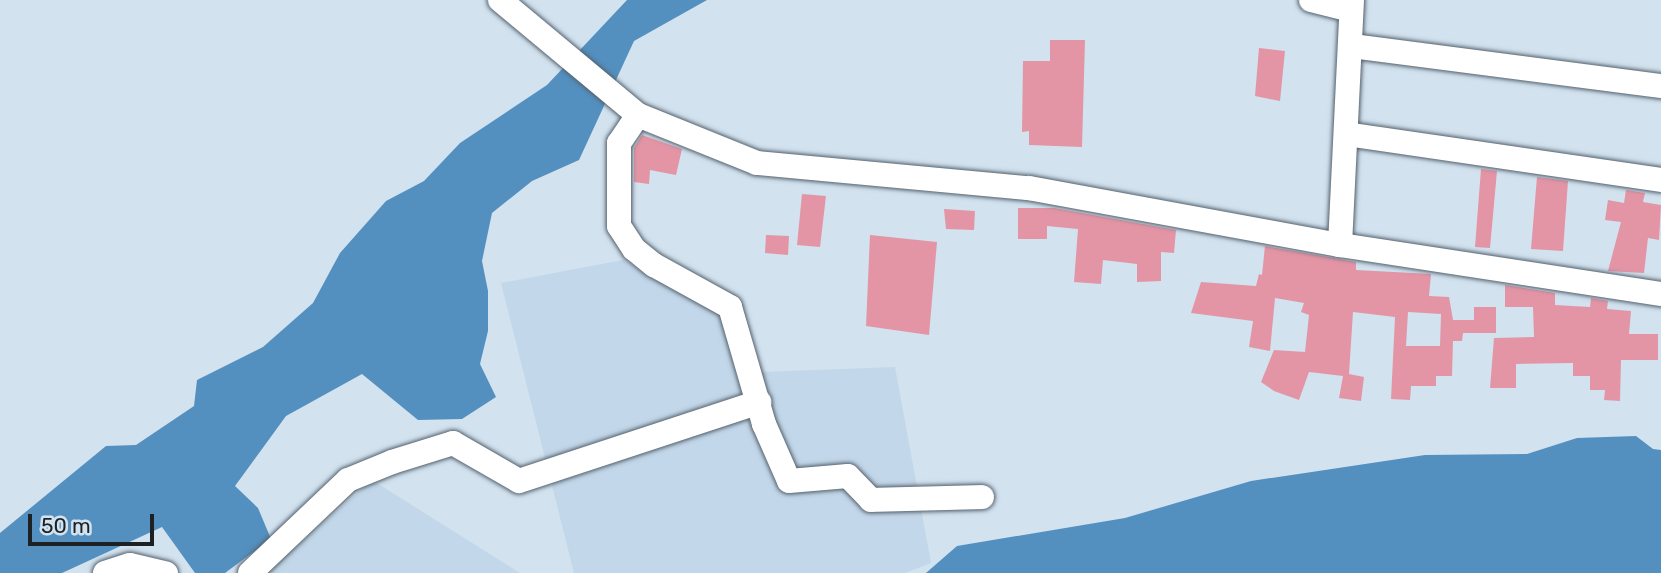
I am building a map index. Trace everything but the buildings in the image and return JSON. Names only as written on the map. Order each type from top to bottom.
[{"type":"street","points":[[500,0],[638,115],[757,163],[1029,188],[1340,245],[1661,294]]},
{"type":"street","points":[[1311,0],[1351,5],[1352,46],[1340,245]]},
{"type":"street","points":[[1352,46],[1661,86]]},
{"type":"street","points":[[638,115],[620,143],[619,226],[634,249],[654,265],[730,307],[764,424],[789,481],[848,476],[871,500],[982,497]]},
{"type":"street","points":[[1346,134],[1661,180]]},
{"type":"street","points":[[250,573],[348,480],[392,462],[453,443],[519,481],[759,402]]},
{"type":"street","points":[[105,573],[130,565],[166,573]]},
{"type":"shaded area","points":[[623,260],[718,311],[761,372],[895,367],[931,563],[905,573],[574,573],[501,283]]},
{"type":"shaded area","points":[[372,480],[520,573],[267,573]]},
{"type":"water","points":[[627,0],[707,0],[634,41],[579,160],[532,181],[492,213],[482,261],[488,291],[488,331],[480,364],[496,397],[462,419],[418,420],[362,374],[286,416],[235,486],[258,508],[271,539],[225,573],[195,573],[162,527],[62,573],[0,573],[0,533],[106,446],[136,445],[194,406],[197,380],[263,347],[313,303],[340,253],[386,201],[424,181],[460,143],[547,85]]},
{"type":"water","points":[[1636,436],[1653,449],[1661,450],[1661,573],[926,573],[957,546],[1125,518],[1251,481],[1425,455],[1527,454],[1577,438]]}]
